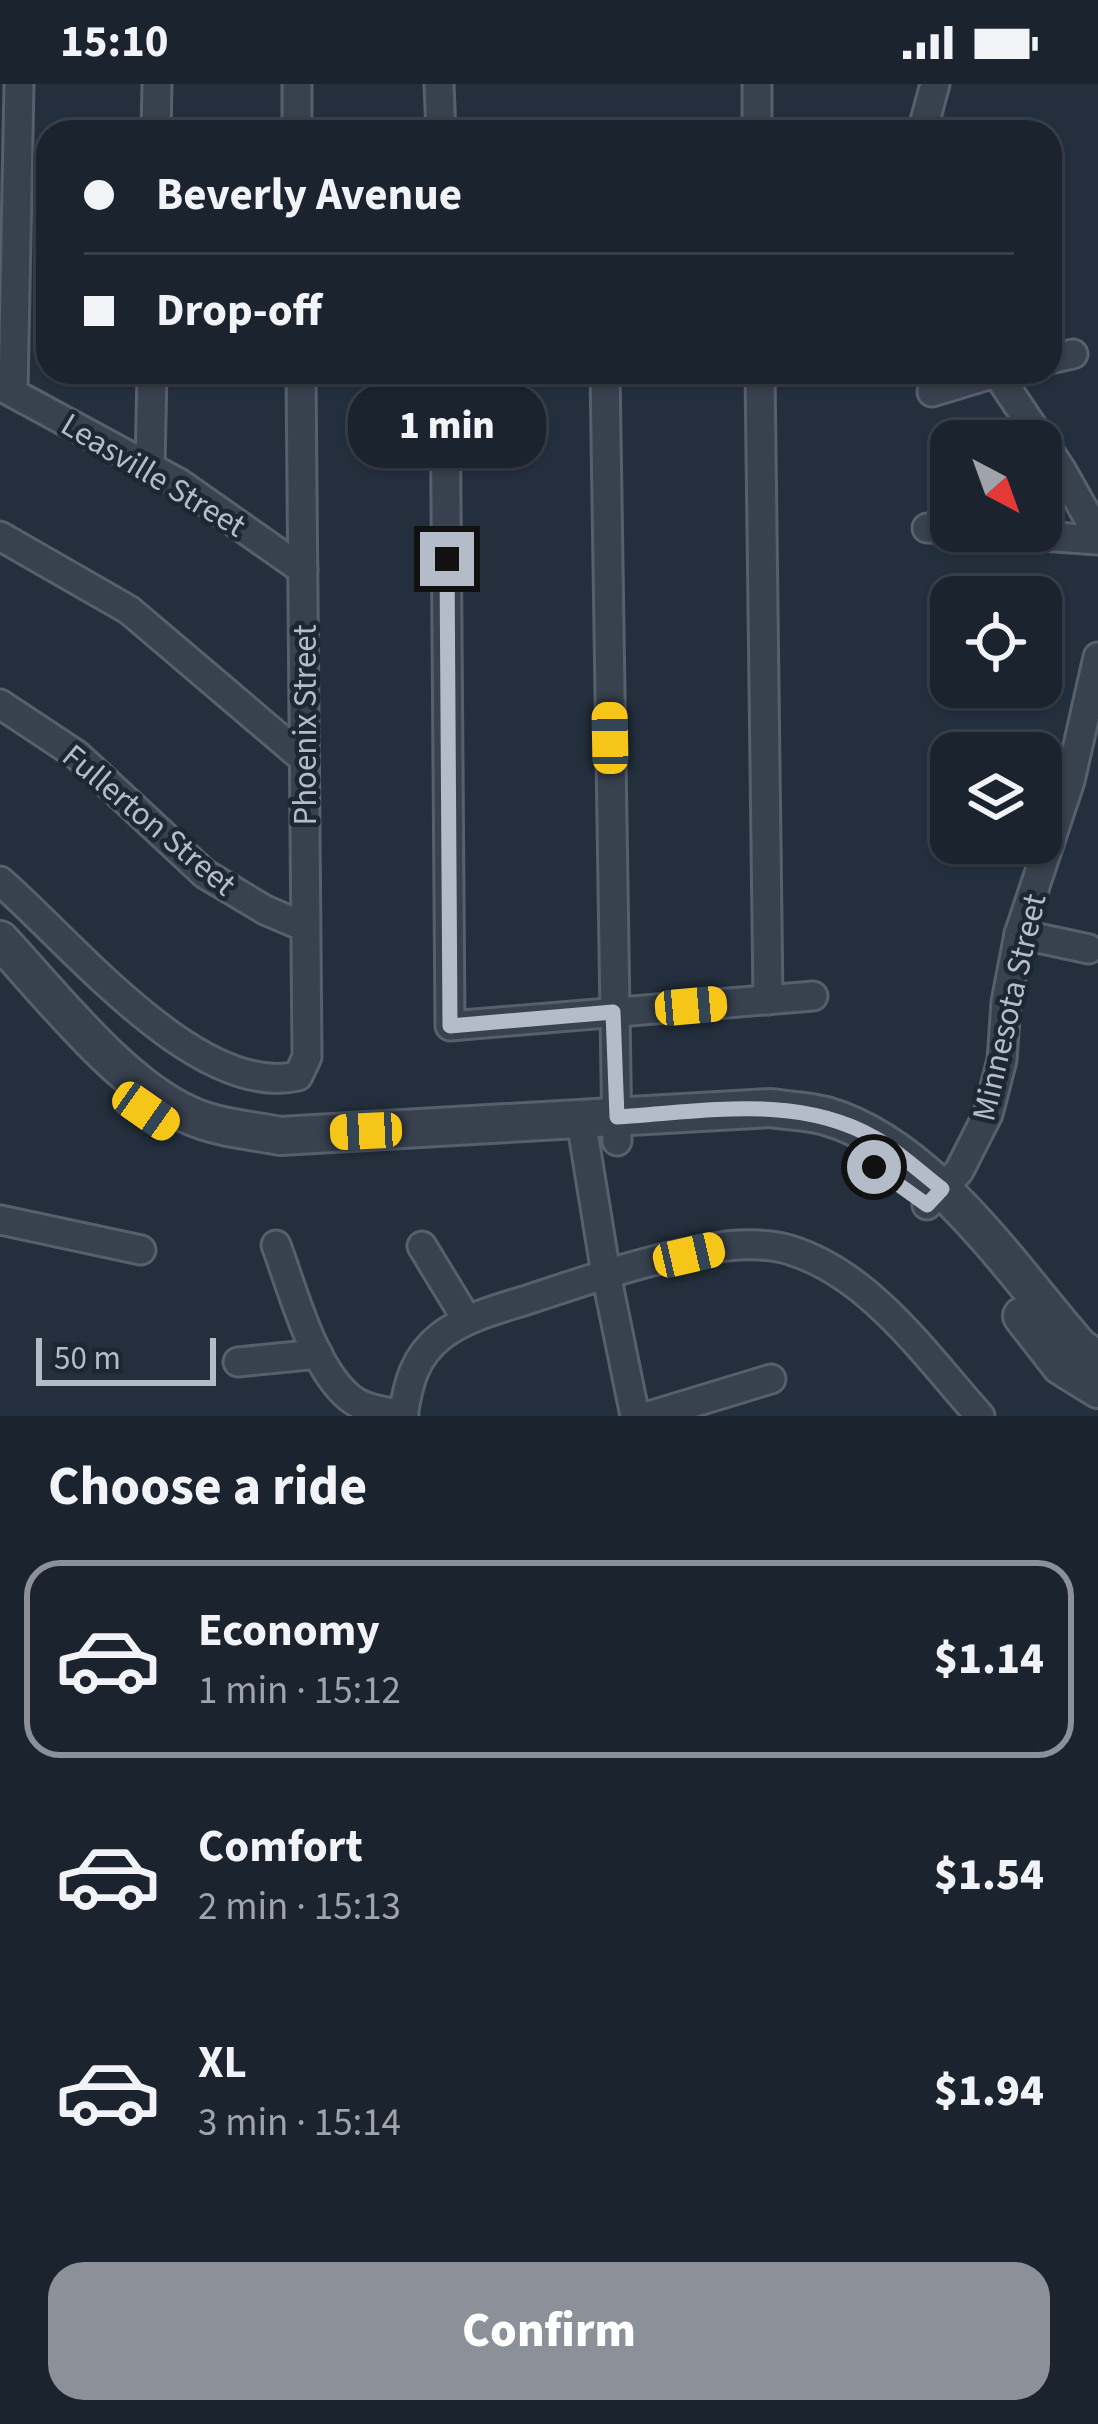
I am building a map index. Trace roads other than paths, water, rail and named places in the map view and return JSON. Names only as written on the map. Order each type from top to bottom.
[{"type":"street","points":[[7,388],[19,84]]},
{"type":"street","points":[[156,120],[157,84]]},
{"type":"street","points":[[297,84],[298,120]]},
{"type":"street","points":[[439,84],[440,120]]},
{"type":"street","points":[[757,84],[758,120]]},
{"type":"street","points":[[925,120],[935,84]]},
{"type":"street","points":[[150,466],[152,384]]},
{"type":"street","name":"Phoenix Street","points":[[0,881],[162,1032],[238,1070],[276,1082],[298,1076],[308,1057],[301,384]]},
{"type":"street","points":[[446,384],[450,1026],[813,996]]},
{"type":"street","points":[[605,384],[613,1012],[600,1130],[606,1274],[635,1416]]},
{"type":"street","points":[[760,384],[769,1000]]},
{"type":"street","points":[[932,392],[958,384]]},
{"type":"street","points":[[1005,384],[1098,537]]},
{"type":"street","name":"Leasville Street","points":[[7,388],[150,466],[304,570]]},
{"type":"street","points":[[1062,535],[1098,537]]},
{"type":"street","points":[[0,536],[129,610],[303,758]]},
{"type":"street","name":"Minnesota Street","points":[[935,1197],[971,1153],[988,1114],[1002,1060],[1006,1002],[1019,934],[1070,781],[1098,657]]},
{"type":"street","name":"Fullerton Street","points":[[0,704],[77,755],[206,874],[304,927]]},
{"type":"street","points":[[1019,934],[1089,949]]},
{"type":"street","points":[[0,940],[57,1004],[156,1098],[193,1117],[280,1136],[600,1130]]},
{"type":"street","points":[[0,973],[146,1111],[187,1140],[231,1153],[280,1157],[600,1130],[770,1108],[827,1117],[874,1138],[1079,1347],[1098,1360]]},
{"type":"street","points":[[935,1197],[971,1252],[1061,1366],[1098,1389]]},
{"type":"street","points":[[0,1220],[141,1250]]},
{"type":"street","points":[[276,1245],[318,1354],[350,1398],[372,1409],[403,1415],[412,1371],[421,1356],[467,1320],[606,1274],[730,1246],[786,1248],[834,1268],[886,1312],[980,1416]]},
{"type":"street","points":[[422,1246],[467,1320]]},
{"type":"street","points":[[238,1362],[318,1354]]},
{"type":"street","points":[[649,1416],[771,1378]]}]
